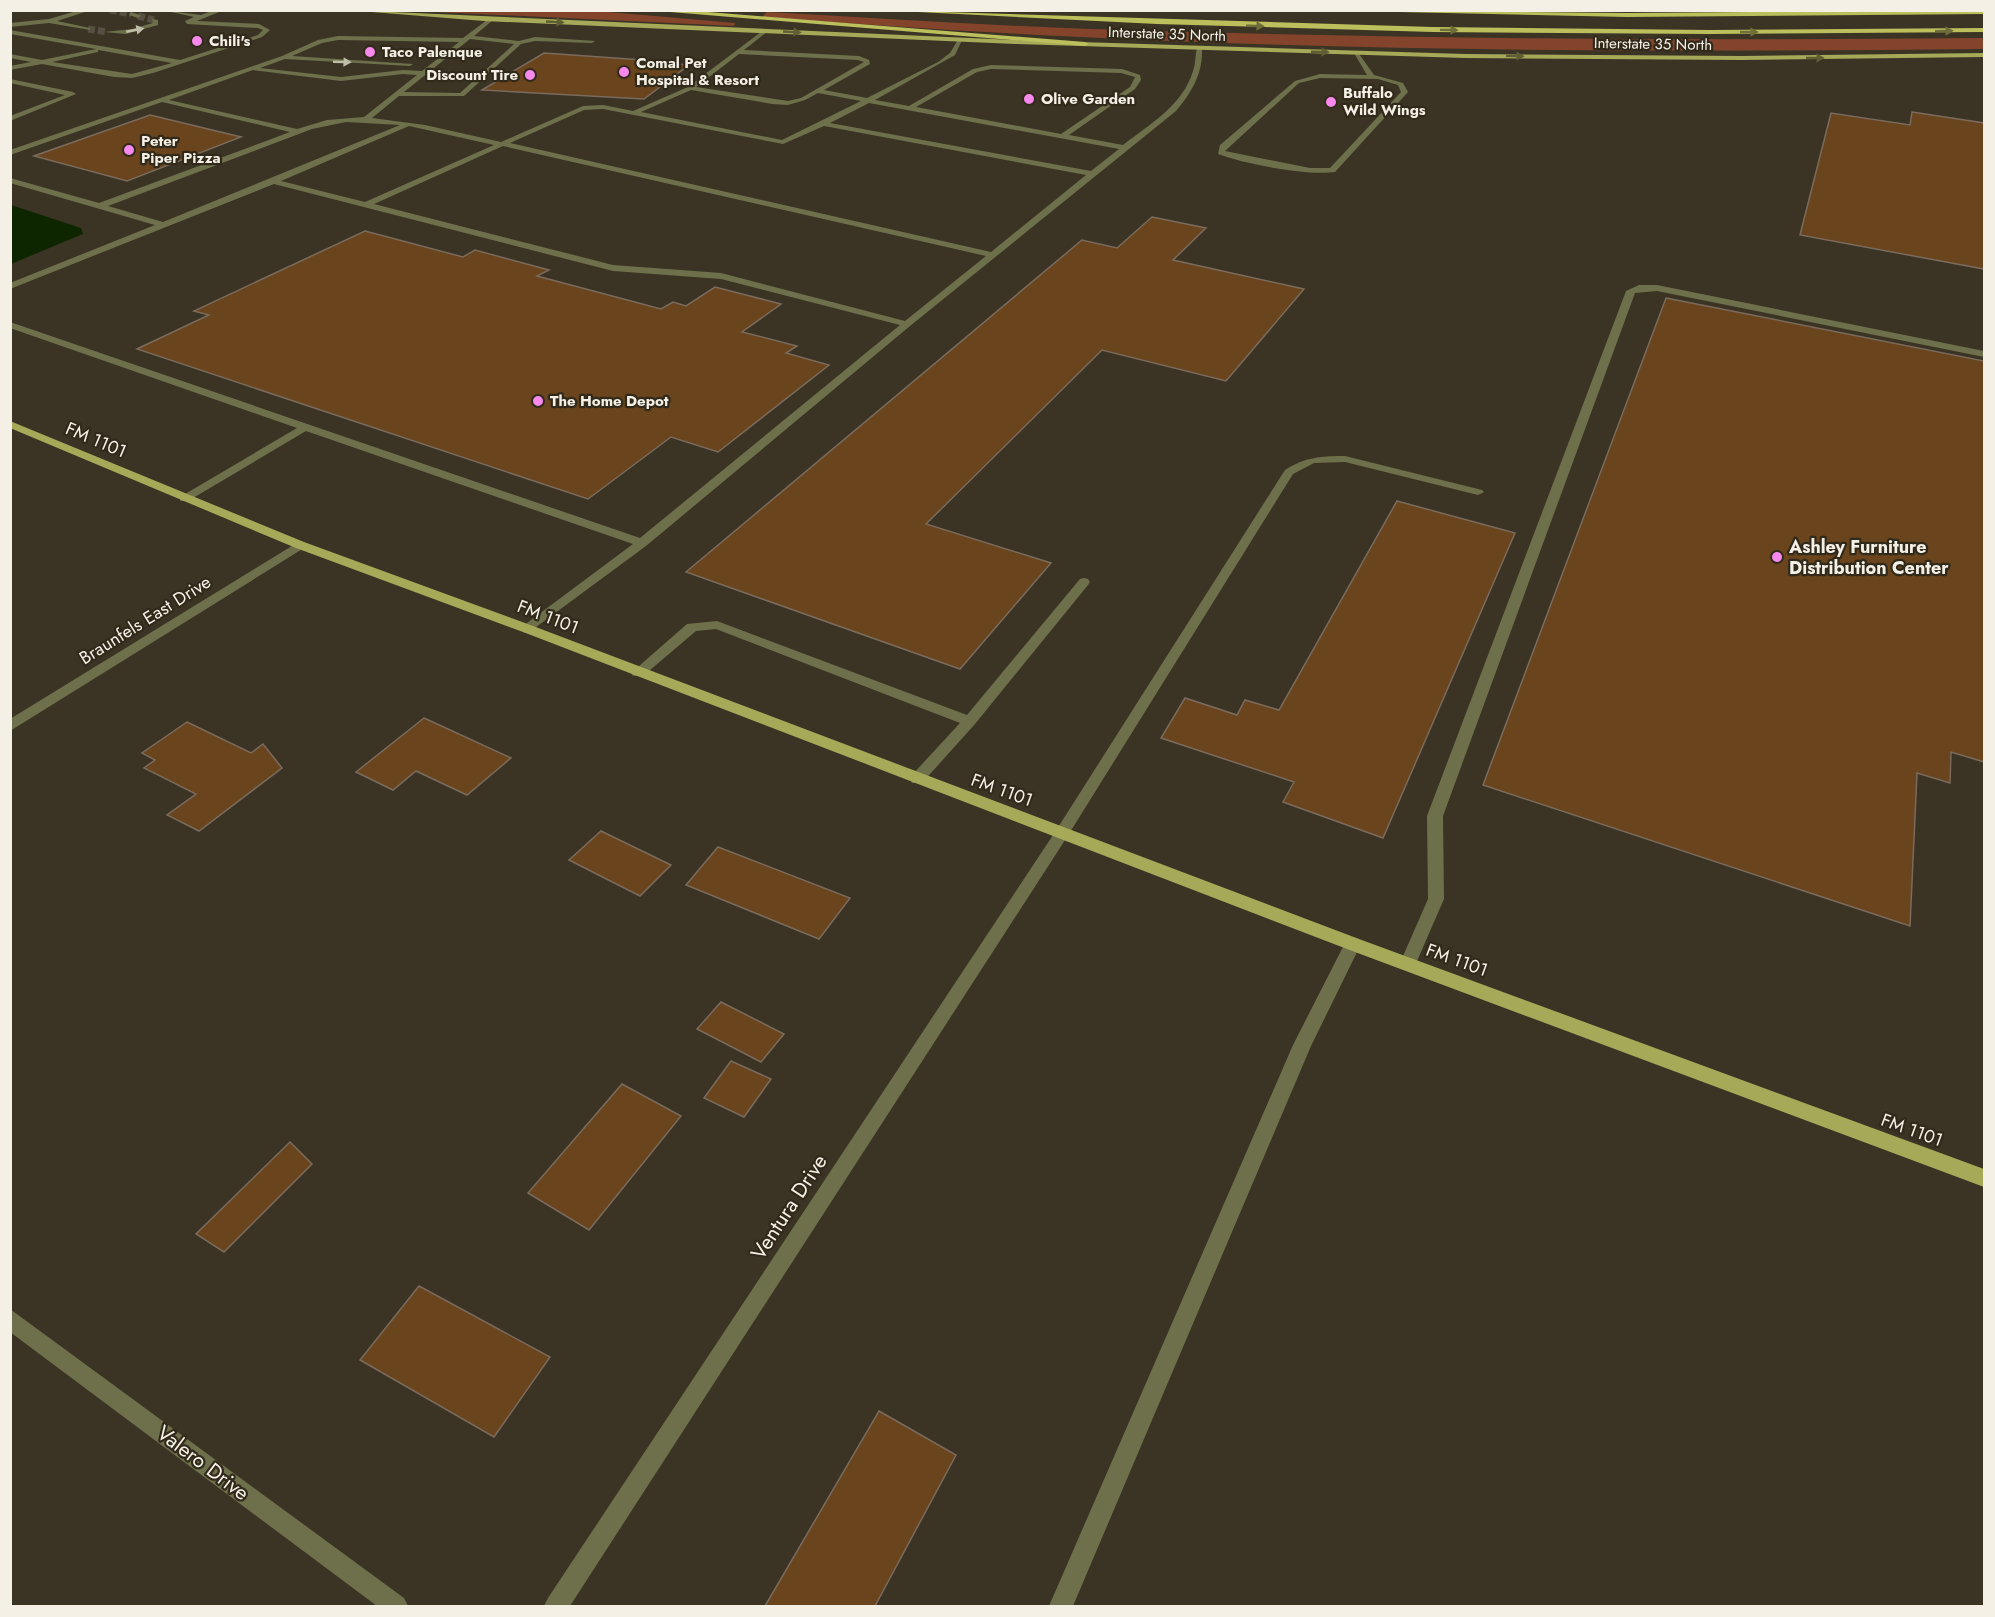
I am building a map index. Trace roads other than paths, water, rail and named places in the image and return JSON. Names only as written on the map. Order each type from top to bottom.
[{"type":"highway","points":[[650,10],[1085,44]]},
{"type":"highway","points":[[881,10],[1160,23],[1473,31],[1984,30]]},
{"type":"highway","points":[[1310,10],[1469,14],[1733,15],[1984,12]]},
{"type":"highway","points":[[1469,14],[1557,10]]},
{"type":"main road","name":"Interstate 35 North","points":[[350,10],[491,20],[1199,49],[1742,58],[1984,56]]},
{"type":"main road","name":"FM 1101","points":[[10,424],[184,499],[300,545],[528,629],[638,673],[1353,944],[1984,1178]]},
{"type":"street","points":[[12,24],[49,21],[88,10]]},
{"type":"street","points":[[165,10],[201,17]]},
{"type":"street","points":[[10,56],[125,76],[146,74],[260,36],[267,30],[259,26],[187,22],[221,10]]},
{"type":"street","points":[[107,32],[130,32],[148,28],[156,24],[154,20]]},
{"type":"street","points":[[365,120],[491,20]]},
{"type":"street","points":[[49,21],[88,29]]},
{"type":"street","points":[[634,113],[690,88],[765,31]]},
{"type":"street","points":[[10,32],[180,63]]},
{"type":"street","points":[[10,42],[30,36]]},
{"type":"street","points":[[10,153],[284,57],[320,41],[338,38],[468,38],[519,43],[534,39],[592,41]]},
{"type":"street","points":[[365,205],[583,108],[596,106],[783,142],[823,124],[946,58],[958,49],[961,39]]},
{"type":"street","points":[[398,94],[462,95],[519,43]]},
{"type":"street","points":[[10,68],[104,49]]},
{"type":"street","points":[[528,629],[642,543],[1181,101],[1198,71],[1201,58],[1199,49]]},
{"type":"street","points":[[690,88],[777,103],[799,101],[865,66],[868,62],[855,58],[740,52]]},
{"type":"street","points":[[1357,53],[1372,76],[1397,82],[1405,92],[1332,170],[1310,170],[1231,156],[1221,152],[1223,147],[1301,79],[1320,76],[1372,76]]},
{"type":"street","points":[[284,57],[324,61],[435,65]]},
{"type":"street","points":[[910,108],[975,70],[991,67],[1122,71],[1138,76],[1133,88],[1063,136]]},
{"type":"street","points":[[252,68],[341,79],[408,72],[425,73]]},
{"type":"street","points":[[10,81],[73,94],[10,119]]},
{"type":"street","points":[[817,91],[1125,148]]},
{"type":"street","points":[[161,100],[297,131]]},
{"type":"street","points":[[10,106],[33,111]]},
{"type":"street","points":[[100,206],[297,131],[329,122],[365,120],[406,125],[500,144],[993,255]]},
{"type":"street","points":[[823,124],[1093,174]]},
{"type":"street","points":[[10,286],[406,125]]},
{"type":"street","points":[[10,180],[164,225]]},
{"type":"street","points":[[273,181],[614,268],[721,276],[907,324]]},
{"type":"street","points":[[1408,963],[1436,899],[1436,816],[1439,806],[1631,291],[1645,287],[1657,288],[1984,354]]},
{"type":"street","points":[[10,325],[642,543]]},
{"type":"street","points":[[184,499],[307,426]]},
{"type":"street","name":"Ventura Drive","points":[[556,1606],[1062,833],[1289,472],[1300,464],[1314,460],[1345,459],[1478,492]]},
{"type":"street","name":"Braunfels East Drive","points":[[10,726],[300,545]]},
{"type":"street","points":[[917,779],[970,722],[1084,582]]},
{"type":"street","points":[[638,673],[692,627],[717,625],[970,722]]},
{"type":"street","points":[[1061,1606],[1302,1045],[1353,944]]},
{"type":"street","name":"Valero Drive","points":[[10,1318],[396,1606]]},
{"type":"tunnel","points":[[110,10],[131,14]]},
{"type":"tunnel","points":[[138,16],[154,20]]},
{"type":"tunnel","points":[[88,29],[107,32]]},
{"type":"place","name":"Chili's","points":[[197,41]]},
{"type":"place","name":"Taco Palenque","points":[[370,52]]},
{"type":"place","name":"Comal Pet Hospital & Resort","points":[[624,72]]},
{"type":"place","name":"Discount Tire","points":[[530,75]]},
{"type":"place","name":"Olive Garden","points":[[1029,99]]},
{"type":"place","name":"Buffalo Wild Wings","points":[[1331,102]]},
{"type":"place","name":"Peter Piper Pizza","points":[[129,150]]},
{"type":"place","name":"The Home Depot","points":[[538,401]]},
{"type":"place","name":"Ashley Furniture Distribution Center","points":[[1777,557]]}]
